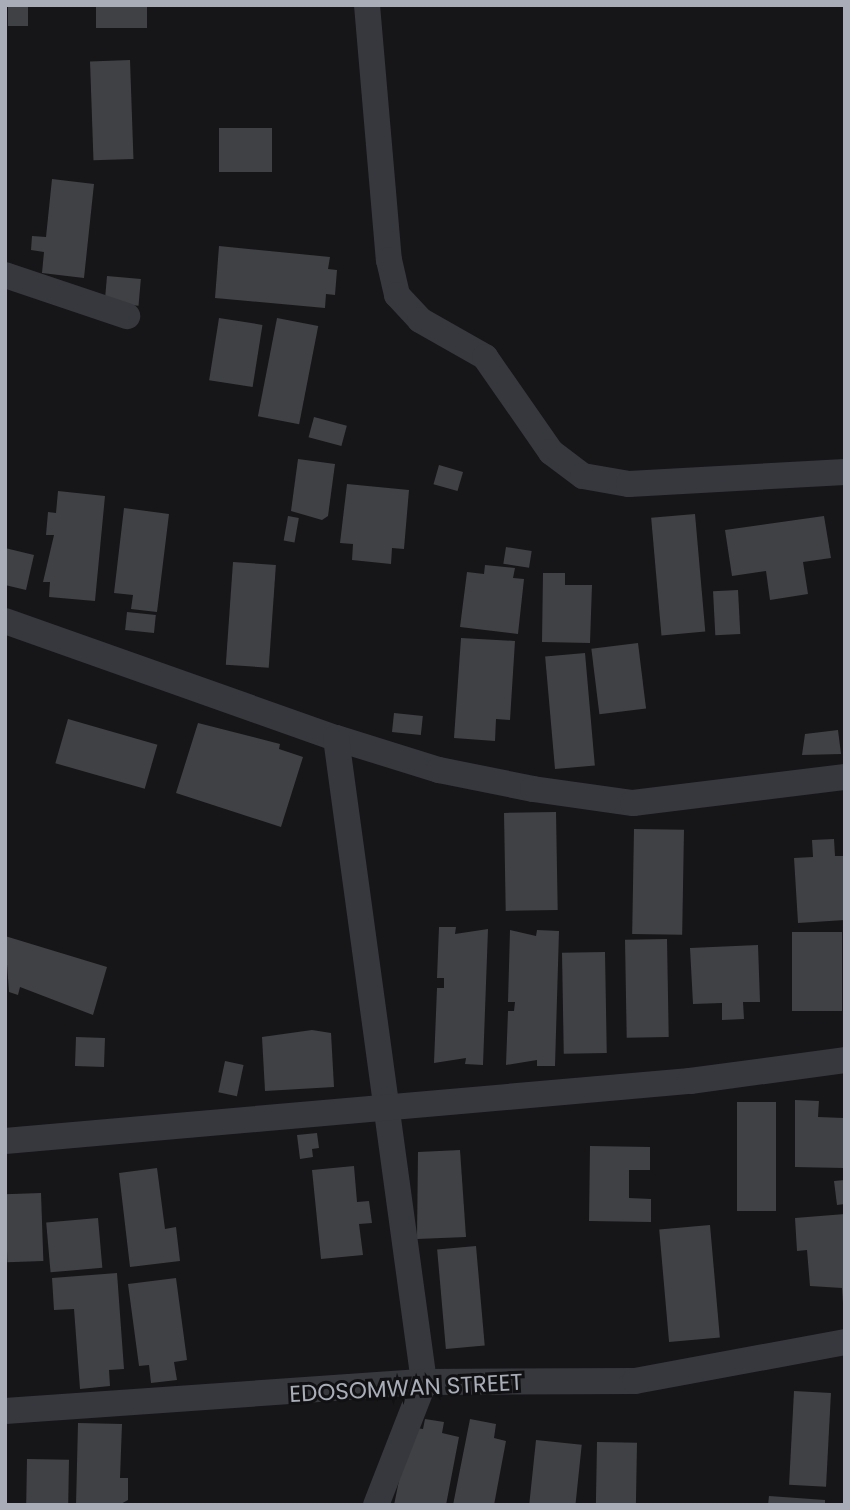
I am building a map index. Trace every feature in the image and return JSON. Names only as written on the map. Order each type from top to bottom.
[{"type":"street","points":[[367,5],[388,260],[397,295],[420,320],[485,356],[551,452],[583,476],[629,484],[845,472]]},
{"type":"street","points":[[5,275],[127,317]]},
{"type":"street","points":[[5,621],[336,738],[439,770],[633,803],[845,777]]},
{"type":"street","points":[[336,738],[424,1382],[376,1505]]},
{"type":"street","points":[[5,1141],[691,1081],[845,1060]]},
{"type":"street","name":"EDOSOMWAN STREET","points":[[5,1411],[424,1382],[635,1381],[845,1342]]},
{"type":"building","points":[[8,5],[28,5],[28,26],[8,26]]},
{"type":"building","points":[[96,5],[147,5],[147,28],[96,28]]},
{"type":"building","points":[[130,60],[133,159],[93,160],[90,61]]},
{"type":"building","points":[[219,128],[272,128],[272,172],[219,172]]},
{"type":"building","points":[[52,179],[94,184],[84,278],[42,273],[44,252],[31,250],[32,236],[46,237]]},
{"type":"building","points":[[219,246],[330,257],[328,269],[337,270],[335,295],[326,294],[325,308],[215,298]]},
{"type":"building","points":[[107,276],[141,279],[139,306],[105,303]]},
{"type":"building","points":[[219,318],[262,325],[253,387],[209,380]]},
{"type":"building","points":[[277,318],[318,326],[299,424],[258,416]]},
{"type":"building","points":[[314,417],[347,426],[341,446],[309,437]]},
{"type":"building","points":[[298,459],[335,464],[328,516],[322,520],[291,511]]},
{"type":"building","points":[[439,465],[463,472],[458,491],[433,484]]},
{"type":"building","points":[[347,484],[409,490],[404,549],[392,548],[391,564],[352,560],[353,544],[340,543]]},
{"type":"building","points":[[58,491],[105,496],[95,601],[49,597],[50,582],[43,582],[54,535],[46,535],[48,512],[56,513]]},
{"type":"building","points":[[124,508],[169,514],[157,612],[131,609],[133,595],[114,593]]},
{"type":"building","points":[[695,514],[705,632],[661,635],[651,518]]},
{"type":"building","points":[[288,516],[299,518],[294,543],[284,541]]},
{"type":"building","points":[[824,516],[831,558],[803,562],[808,594],[770,600],[766,571],[732,576],[725,530]]},
{"type":"building","points":[[506,547],[532,551],[529,568],[503,564]]},
{"type":"building","points":[[5,548],[34,555],[26,590],[5,585]]},
{"type":"building","points":[[233,562],[276,565],[269,668],[226,665]]},
{"type":"building","points":[[485,565],[515,568],[513,578],[524,579],[518,634],[460,627],[467,572],[484,574]]},
{"type":"building","points":[[543,573],[565,573],[565,585],[592,585],[590,643],[542,642]]},
{"type":"building","points":[[738,590],[740,634],[715,635],[713,591]]},
{"type":"building","points":[[127,612],[156,615],[154,633],[125,630]]},
{"type":"building","points":[[461,638],[515,641],[510,720],[496,719],[495,741],[454,738]]},
{"type":"building","points":[[638,643],[646,709],[599,714],[591,649]]},
{"type":"building","points":[[585,653],[595,766],[555,769],[545,656]]},
{"type":"building","points":[[394,713],[423,716],[421,735],[392,732]]},
{"type":"building","points":[[68,719],[157,745],[145,789],[55,763]]},
{"type":"building","points":[[198,723],[280,744],[279,749],[303,757],[281,827],[176,793]]},
{"type":"building","points":[[838,730],[841,754],[802,755],[805,734]]},
{"type":"building","points":[[556,812],[558,910],[506,911],[504,813]]},
{"type":"building","points":[[634,829],[684,830],[682,935],[632,934]]},
{"type":"building","points":[[834,839],[835,856],[845,856],[845,920],[798,923],[794,858],[813,857],[812,840]]},
{"type":"building","points":[[439,927],[456,927],[455,934],[488,929],[483,1065],[465,1064],[466,1058],[434,1063],[437,988],[444,988],[444,978],[437,978]]},
{"type":"building","points":[[510,930],[536,936],[537,930],[559,931],[555,1066],[537,1066],[537,1060],[506,1065],[508,1011],[514,1011],[515,1002],[508,1002]]},
{"type":"building","points":[[792,932],[842,932],[842,1011],[792,1011]]},
{"type":"building","points":[[5,936],[107,967],[93,1015],[20,987],[18,995],[9,992]]},
{"type":"building","points":[[667,939],[669,1037],[627,1038],[625,940]]},
{"type":"building","points":[[758,945],[760,1002],[743,1002],[744,1019],[722,1020],[722,1003],[693,1004],[690,948]]},
{"type":"building","points":[[605,952],[607,1053],[564,1054],[562,953]]},
{"type":"building","points":[[312,1030],[331,1033],[334,1087],[265,1091],[262,1037]]},
{"type":"building","points":[[76,1037],[105,1038],[104,1067],[75,1066]]},
{"type":"building","points":[[225,1061],[244,1065],[237,1096],[218,1092]]},
{"type":"building","points":[[795,1100],[819,1101],[818,1117],[844,1118],[844,1168],[795,1167]]},
{"type":"building","points":[[737,1102],[776,1102],[776,1211],[737,1211]]},
{"type":"building","points":[[317,1133],[319,1148],[312,1149],[313,1157],[300,1159],[297,1135]]},
{"type":"building","points":[[590,1146],[650,1147],[650,1170],[629,1170],[629,1198],[651,1199],[651,1222],[589,1221]]},
{"type":"building","points":[[460,1150],[466,1237],[417,1239],[418,1152]]},
{"type":"building","points":[[354,1166],[357,1202],[369,1201],[372,1223],[359,1224],[363,1255],[321,1259],[312,1170]]},
{"type":"building","points":[[157,1168],[165,1229],[176,1227],[180,1261],[130,1267],[119,1173]]},
{"type":"building","points":[[845,1180],[845,1204],[837,1205],[834,1181]]},
{"type":"building","points":[[41,1193],[43,1261],[7,1262],[5,1194]]},
{"type":"building","points":[[845,1214],[843,1303],[842,1288],[810,1286],[807,1250],[797,1251],[795,1218]]},
{"type":"building","points":[[98,1218],[102,1268],[51,1272],[46,1223]]},
{"type":"building","points":[[710,1225],[720,1338],[669,1342],[659,1229]]},
{"type":"building","points":[[476,1246],[485,1346],[446,1349],[437,1249]]},
{"type":"building","points":[[117,1273],[124,1369],[109,1370],[110,1386],[80,1389],[74,1309],[54,1310],[52,1278]]},
{"type":"building","points":[[176,1278],[187,1360],[174,1362],[177,1380],[151,1383],[149,1365],[139,1366],[128,1284]]},
{"type":"building","points":[[794,1391],[831,1393],[826,1487],[789,1485]]},
{"type":"building","points":[[425,1419],[444,1422],[442,1433],[459,1437],[446,1505],[394,1505],[410,1427],[423,1429]]},
{"type":"building","points":[[470,1419],[496,1424],[494,1438],[506,1441],[494,1505],[453,1505]]},
{"type":"building","points":[[78,1423],[122,1424],[120,1478],[128,1478],[128,1500],[119,1505],[76,1505]]},
{"type":"building","points":[[536,1440],[582,1445],[575,1505],[529,1505]]},
{"type":"building","points":[[597,1442],[637,1443],[636,1505],[596,1504]]},
{"type":"building","points":[[27,1459],[69,1460],[68,1505],[26,1505]]},
{"type":"building","points":[[769,1496],[825,1500],[825,1505],[768,1505]]}]
